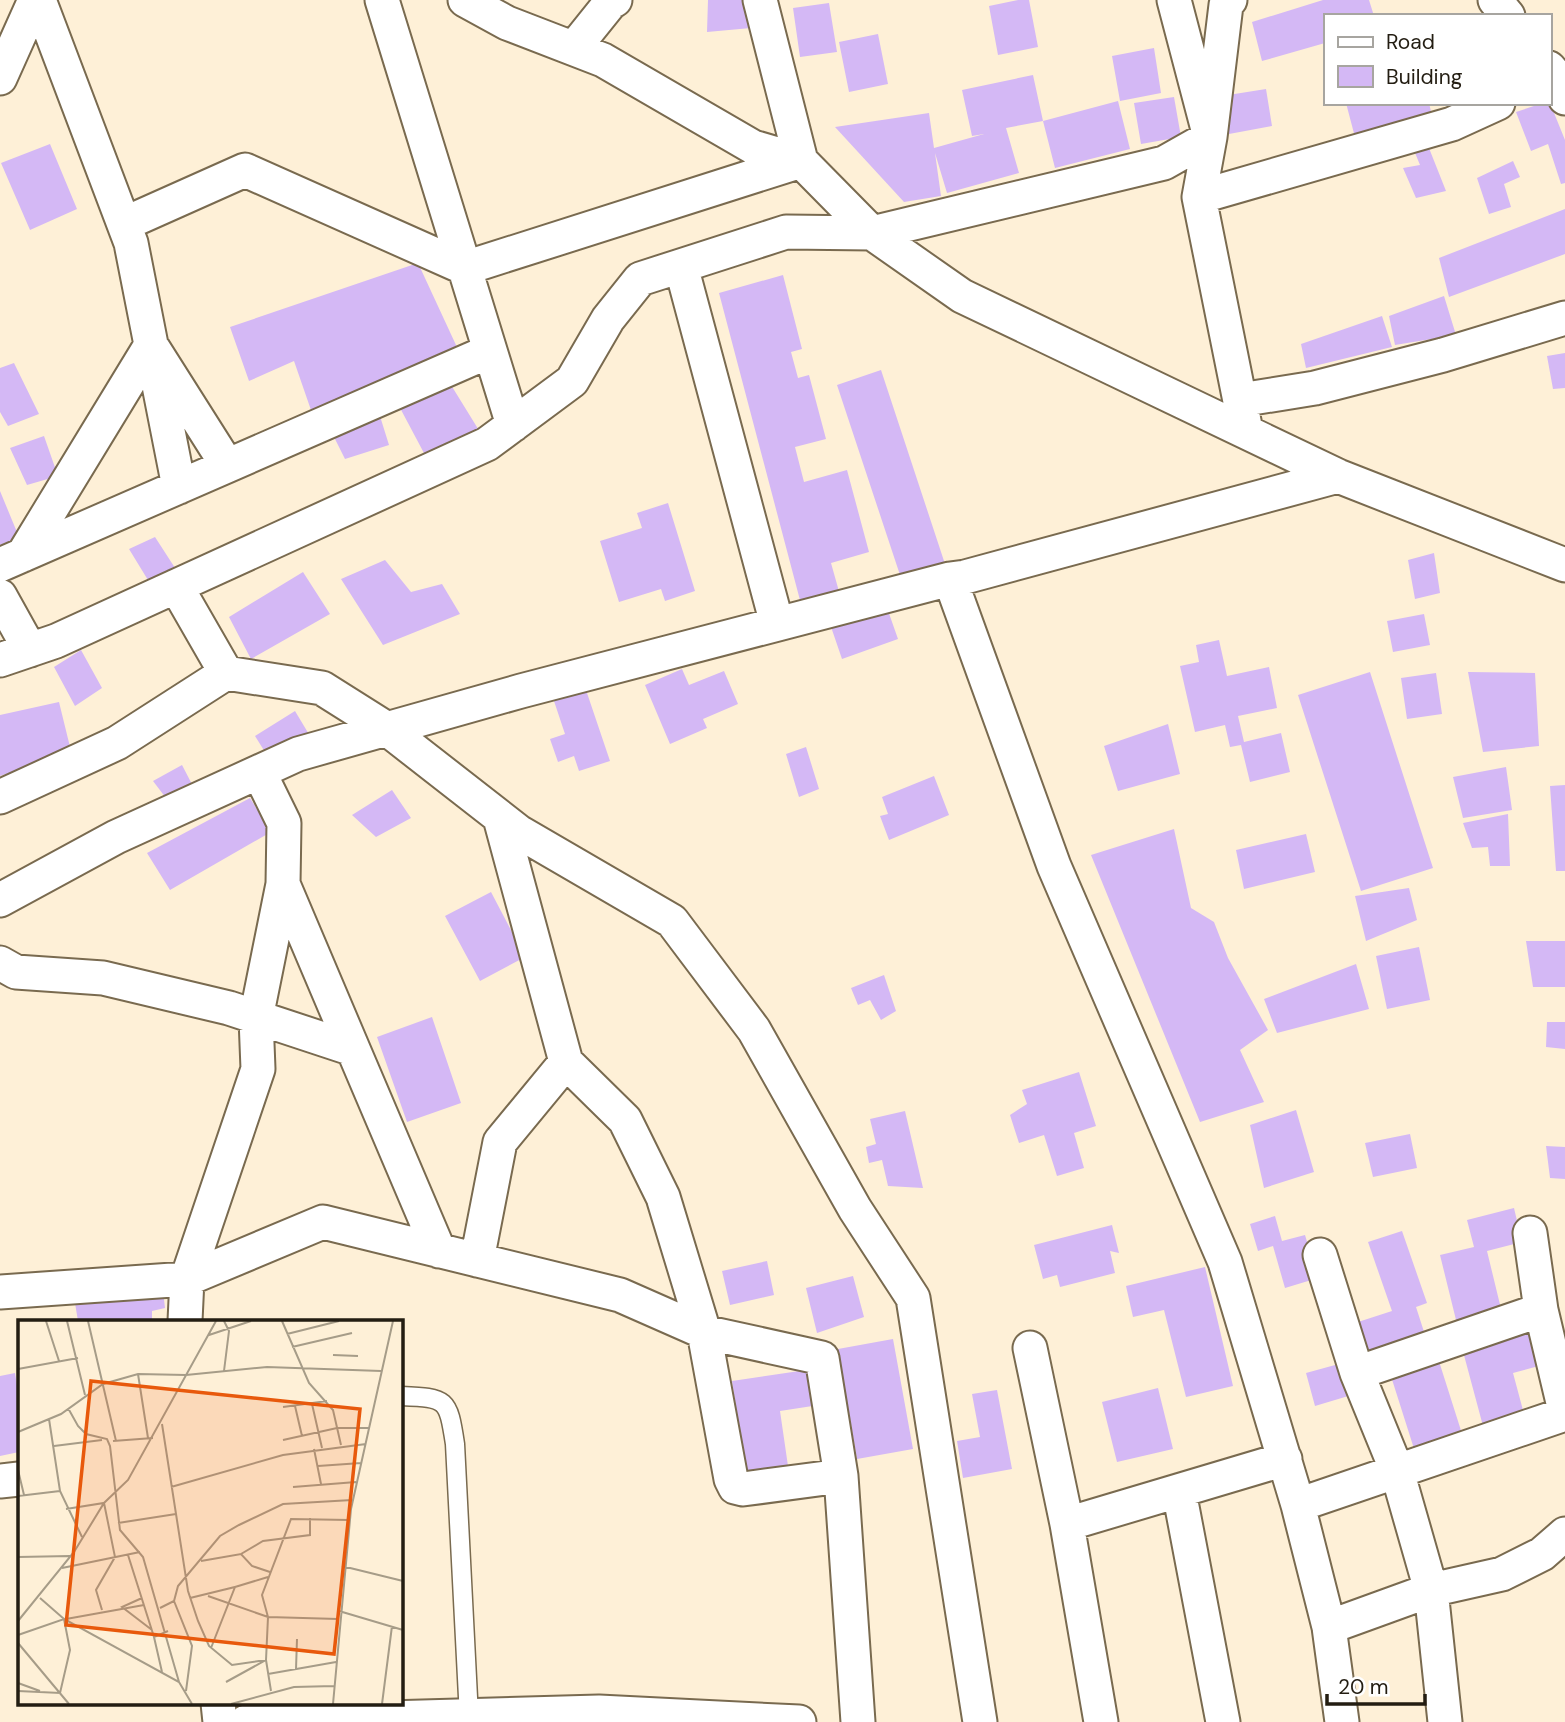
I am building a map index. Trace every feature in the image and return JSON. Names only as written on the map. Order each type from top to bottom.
[{"type":"street","points":[[0,78],[37,0]]},
{"type":"street","points":[[37,0],[131,243],[179,486]]},
{"type":"street","points":[[382,0],[513,425]]},
{"type":"street","points":[[465,0],[507,23],[603,60],[753,147],[801,160]]},
{"type":"street","points":[[574,48],[615,0]]},
{"type":"street","points":[[760,0],[801,160],[872,233],[962,296],[1243,416],[1338,476],[1565,565]]},
{"type":"street","points":[[1174,0],[1210,137]]},
{"type":"street","points":[[1230,0],[1226,5],[1210,137],[1199,197],[1243,416]]},
{"type":"street","points":[[1495,0],[1506,14]]},
{"type":"street","points":[[1199,197],[1452,124],[1494,105]]},
{"type":"street","points":[[0,596],[15,655],[56,641],[486,444],[572,381],[608,319],[640,279],[786,232],[872,233],[1164,163],[1210,137]]},
{"type":"street","points":[[124,224],[245,170],[465,268],[801,160]]},
{"type":"street","points":[[681,265],[777,624]]},
{"type":"street","points":[[1243,416],[1315,388],[1443,355],[1565,318]]},
{"type":"street","points":[[151,345],[227,466]]},
{"type":"street","points":[[12,560],[151,345]]},
{"type":"street","points":[[12,560],[491,351]]},
{"type":"street","points":[[0,900],[116,837],[298,754],[1338,476]]},
{"type":"street","points":[[950,579],[1054,866],[1226,1262],[1298,1505],[1329,1627],[1342,1722]]},
{"type":"street","points":[[176,586],[226,673]]},
{"type":"street","points":[[0,797],[117,743],[226,673],[322,688],[387,729],[519,832],[672,921],[754,1030],[855,1209],[913,1298],[981,1722]]},
{"type":"street","points":[[185,1320],[187,1279],[258,1069],[257,1018],[283,884],[284,823],[259,772]]},
{"type":"street","points":[[500,818],[566,1062],[625,1120],[663,1197],[704,1332],[731,1479],[735,1487],[743,1489],[841,1476]]},
{"type":"street","points":[[283,884],[439,1251]]},
{"type":"street","points":[[0,963],[16,972],[103,978],[229,1008],[353,1049]]},
{"type":"street","points":[[477,1260],[500,1142],[566,1062]]},
{"type":"street","points":[[0,1292],[187,1279],[323,1222],[620,1295],[704,1332],[822,1357],[841,1476],[858,1722]]},
{"type":"street","points":[[1298,1505],[1565,1413],[1541,1310],[1530,1233]]},
{"type":"street","points":[[1320,1255],[1357,1373],[1398,1471],[1431,1590],[1445,1722]]},
{"type":"street","points":[[1357,1373],[1541,1310]]},
{"type":"street","points":[[1030,1348],[1067,1524],[1101,1722]]},
{"type":"street","points":[[1067,1524],[1285,1459]]},
{"type":"street","points":[[0,1481],[18,1479]]},
{"type":"street","points":[[1178,1491],[1223,1722]]},
{"type":"street","points":[[1329,1627],[1431,1590],[1502,1574],[1542,1554],[1565,1534]]},
{"type":"street","points":[[218,1704],[220,1722]]},
{"type":"street","points":[[246,1722],[469,1717],[562,1718],[599,1712],[799,1722]]},
{"type":"lane","points":[[402,1396],[433,1397],[444,1403],[450,1415],[455,1444],[469,1717]]},
{"type":"building","points":[[708,0],[748,0],[751,28],[707,32]]},
{"type":"building","points":[[1029,0],[1038,47],[998,55],[989,6]]},
{"type":"building","points":[[1323,0],[1369,0],[1373,14],[1324,14],[1324,43],[1262,61],[1252,22]]},
{"type":"building","points":[[829,3],[837,52],[800,57],[793,8]]},
{"type":"building","points":[[878,34],[888,84],[849,92],[839,42]]},
{"type":"building","points":[[1154,48],[1161,93],[1120,101],[1112,56]]},
{"type":"building","points":[[1033,75],[1043,121],[1006,128],[1019,173],[947,193],[935,153],[941,196],[904,202],[835,127],[929,113],[934,148],[984,134],[972,136],[962,90]]},
{"type":"building","points":[[1266,89],[1272,126],[1229,134],[1222,96]]},
{"type":"building","points":[[1174,97],[1181,137],[1141,144],[1134,103]]},
{"type":"building","points":[[1118,101],[1130,149],[1055,168],[1043,121]]},
{"type":"building","points":[[1347,105],[1429,105],[1433,120],[1356,141]]},
{"type":"building","points":[[1537,105],[1551,105],[1565,140],[1565,183],[1561,184],[1548,144],[1531,151],[1516,112]]},
{"type":"building","points":[[1425,138],[1446,191],[1416,198],[1403,168],[1420,165],[1411,143]]},
{"type":"building","points":[[50,144],[77,209],[30,230],[1,163]]},
{"type":"building","points":[[1513,161],[1520,177],[1504,184],[1511,207],[1489,214],[1477,178]]},
{"type":"building","points":[[1565,209],[1565,254],[1449,297],[1439,258]]},
{"type":"building","points":[[418,263],[462,358],[312,413],[294,361],[249,381],[230,327]]},
{"type":"building","points":[[783,275],[802,349],[791,352],[798,378],[809,375],[826,439],[795,447],[804,482],[847,470],[869,552],[831,563],[840,595],[801,604],[719,293]]},
{"type":"building","points":[[1444,296],[1456,335],[1395,345],[1389,316]]},
{"type":"building","points":[[1382,316],[1392,347],[1306,368],[1301,344]]},
{"type":"building","points":[[1565,353],[1565,388],[1553,389],[1547,356]]},
{"type":"building","points":[[14,363],[39,414],[8,426],[0,412],[0,368]]},
{"type":"building","points":[[881,370],[945,564],[901,578],[837,385]]},
{"type":"building","points":[[451,385],[480,432],[425,455],[399,406]]},
{"type":"building","points":[[379,413],[389,445],[345,459],[331,431]]},
{"type":"building","points":[[44,436],[58,476],[27,485],[10,448]]},
{"type":"building","points":[[0,491],[19,537],[0,545]]},
{"type":"building","points":[[668,503],[695,591],[665,601],[661,589],[619,602],[600,541],[642,528],[637,513]]},
{"type":"building","points":[[155,537],[177,571],[151,585],[129,549]]},
{"type":"building","points":[[1434,553],[1440,593],[1415,599],[1408,560]]},
{"type":"building","points":[[385,560],[411,592],[442,584],[460,614],[383,645],[341,579]]},
{"type":"building","points":[[303,572],[330,614],[251,659],[229,617]]},
{"type":"building","points":[[885,602],[898,639],[842,659],[829,621]]},
{"type":"building","points":[[1424,614],[1430,645],[1393,652],[1387,621]]},
{"type":"building","points":[[1219,640],[1227,676],[1269,667],[1277,708],[1238,716],[1244,742],[1281,733],[1290,772],[1250,782],[1241,745],[1230,747],[1225,725],[1195,732],[1180,666],[1199,662],[1196,645]]},
{"type":"building","points":[[81,650],[102,688],[75,706],[54,667]]},
{"type":"building","points":[[682,669],[689,685],[724,671],[738,704],[703,719],[707,728],[670,744],[645,685]]},
{"type":"building","points":[[1370,672],[1433,868],[1361,891],[1298,695]]},
{"type":"building","points":[[1468,672],[1535,673],[1539,746],[1483,752]]},
{"type":"building","points":[[1436,673],[1442,714],[1407,719],[1401,678]]},
{"type":"building","points":[[586,690],[610,761],[579,771],[574,756],[558,762],[550,739],[565,734],[554,701]]},
{"type":"building","points":[[59,702],[71,751],[0,776],[0,715]]},
{"type":"building","points":[[295,711],[310,736],[270,760],[255,736]]},
{"type":"building","points":[[1168,724],[1180,774],[1118,791],[1104,746]]},
{"type":"building","points":[[806,747],[819,789],[799,797],[786,754]]},
{"type":"building","points":[[182,765],[196,792],[172,806],[153,781]]},
{"type":"building","points":[[1506,767],[1512,810],[1463,818],[1453,777]]},
{"type":"building","points":[[934,776],[949,815],[889,840],[880,816],[888,814],[882,797]]},
{"type":"building","points":[[1565,785],[1565,871],[1556,871],[1550,786]]},
{"type":"building","points":[[392,790],[411,818],[376,837],[352,815]]},
{"type":"building","points":[[250,798],[271,832],[170,890],[147,853]]},
{"type":"building","points":[[1508,814],[1510,866],[1490,866],[1488,847],[1472,848],[1463,823]]},
{"type":"building","points":[[1174,829],[1191,908],[1214,922],[1228,958],[1268,1030],[1240,1050],[1264,1102],[1200,1122],[1091,855]]},
{"type":"building","points":[[1306,834],[1315,872],[1244,889],[1236,850]]},
{"type":"building","points":[[1409,888],[1417,920],[1366,941],[1355,896]]},
{"type":"building","points":[[491,892],[525,957],[480,981],[445,916]]},
{"type":"building","points":[[1526,941],[1565,941],[1565,987],[1533,987]]},
{"type":"building","points":[[1419,947],[1430,1000],[1387,1009],[1376,956]]},
{"type":"building","points":[[1356,964],[1369,1009],[1277,1033],[1264,999]]},
{"type":"building","points":[[884,975],[896,1011],[881,1020],[870,1000],[858,1005],[851,988]]},
{"type":"building","points":[[432,1017],[461,1103],[407,1122],[377,1037]]},
{"type":"building","points":[[1547,1022],[1565,1022],[1565,1049],[1546,1047]]},
{"type":"building","points":[[1079,1072],[1096,1126],[1074,1133],[1084,1168],[1057,1176],[1044,1135],[1019,1143],[1010,1115],[1027,1104],[1022,1090]]},
{"type":"building","points":[[1296,1110],[1314,1172],[1264,1188],[1250,1125]]},
{"type":"building","points":[[905,1111],[923,1188],[888,1186],[882,1160],[869,1163],[866,1147],[876,1144],[870,1119]]},
{"type":"building","points":[[1410,1134],[1417,1168],[1373,1177],[1365,1143]]},
{"type":"building","points":[[1546,1146],[1565,1147],[1565,1179],[1550,1178]]},
{"type":"building","points":[[1514,1208],[1522,1242],[1487,1251],[1503,1317],[1458,1328],[1440,1255],[1474,1247],[1467,1220]]},
{"type":"building","points":[[1275,1216],[1282,1241],[1305,1235],[1318,1278],[1285,1288],[1273,1246],[1258,1251],[1250,1224]]},
{"type":"building","points":[[1112,1225],[1119,1253],[1110,1251],[1115,1273],[1060,1287],[1057,1275],[1043,1279],[1034,1245]]},
{"type":"building","points":[[1402,1231],[1427,1303],[1416,1307],[1426,1338],[1369,1357],[1358,1322],[1392,1311],[1368,1242]]},
{"type":"building","points":[[767,1261],[774,1295],[730,1305],[722,1271]]},
{"type":"building","points":[[1205,1267],[1233,1386],[1186,1397],[1164,1310],[1133,1317],[1126,1286]]},
{"type":"building","points":[[853,1276],[864,1317],[817,1333],[806,1288]]},
{"type":"building","points":[[163,1291],[165,1308],[152,1311],[152,1320],[78,1320],[74,1297]]},
{"type":"building","points":[[1535,1323],[1546,1364],[1513,1373],[1524,1414],[1483,1426],[1461,1344]]},
{"type":"building","points":[[893,1339],[913,1449],[857,1459],[838,1349]]},
{"type":"building","points":[[1437,1355],[1464,1440],[1416,1455],[1389,1370]]},
{"type":"building","points":[[1346,1362],[1355,1394],[1315,1406],[1306,1373]]},
{"type":"building","points":[[813,1369],[819,1405],[780,1411],[789,1473],[747,1479],[732,1381]]},
{"type":"building","points":[[15,1373],[18,1392],[18,1452],[0,1456],[0,1376]]},
{"type":"building","points":[[1158,1388],[1173,1449],[1117,1462],[1102,1402]]},
{"type":"building","points":[[997,1390],[1012,1469],[963,1478],[957,1441],[980,1437],[972,1394]]}]
